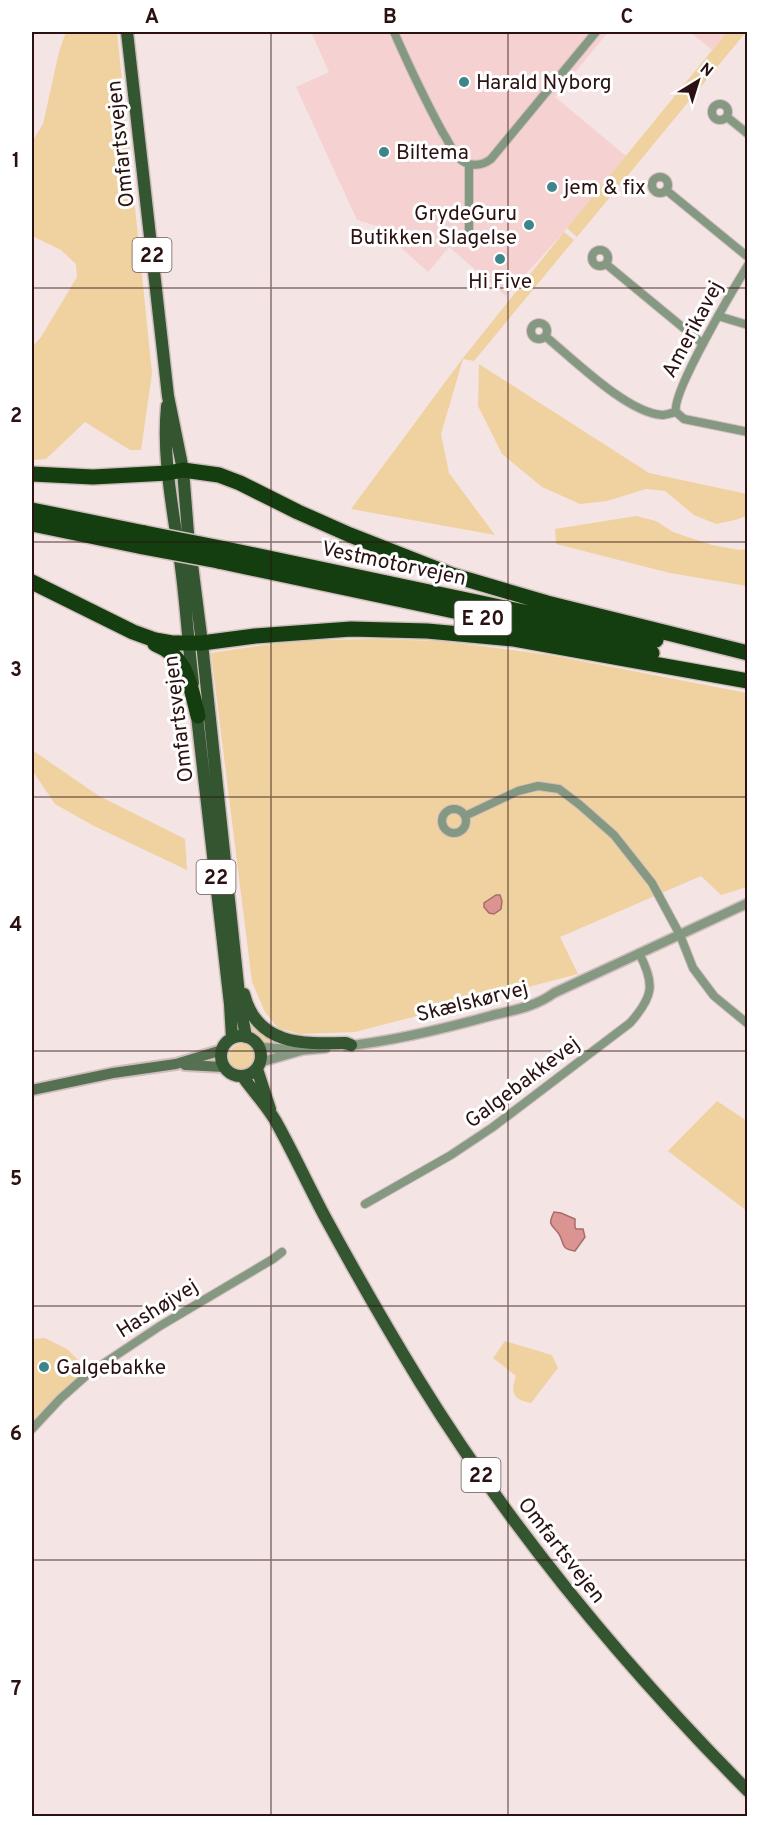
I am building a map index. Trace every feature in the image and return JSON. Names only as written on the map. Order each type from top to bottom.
[{"type":"highway","points":[[32,474],[93,477],[168,473],[183,470],[219,475],[350,535],[452,575],[547,603],[747,653]]},
{"type":"highway","name":"Vestmotorvejen","points":[[32,510],[144,540]]},
{"type":"highway","name":"Vestmotorvejen","points":[[32,524],[144,540],[747,659]]},
{"type":"highway","name":"Vestmotorvejen","points":[[219,555],[747,673]]},
{"type":"highway","points":[[32,582],[133,632],[155,640],[195,643],[351,629],[462,633],[514,639],[747,681]]},
{"type":"highway","points":[[91,612],[128,634],[164,648],[179,659],[189,678],[198,716]]},
{"type":"main road","name":"Omfartsvejen","points":[[127,32],[168,396],[183,470],[198,716],[232,1038]]},
{"type":"main road","name":"Omfartsvejen","points":[[168,396],[165,454],[180,563],[195,643],[246,1037]]},
{"type":"main road","points":[[168,473],[176,481],[178,487],[188,533]]},
{"type":"main road","points":[[234,943],[247,1006],[269,1032],[287,1041],[351,1045]]},
{"type":"main road","points":[[176,1064],[224,1067],[222,1050],[232,1038],[246,1037],[259,1047]]},
{"type":"main road","name":"22","points":[[259,1047],[261,1057],[259,1065]]},
{"type":"main road","points":[[32,1090],[113,1073],[176,1064],[222,1050]]},
{"type":"main road","name":"Omfartsvejen","points":[[259,1065],[273,1118]]},
{"type":"main road","points":[[243,1077],[253,1073],[259,1065]]},
{"type":"main road","name":"22","points":[[224,1067],[232,1074],[243,1077]]},
{"type":"main road","name":"Omfartsvejen","points":[[243,1077],[273,1118],[326,1218],[419,1380],[456,1439],[500,1502],[623,1659],[747,1791]]},
{"type":"street","points":[[394,32],[432,113],[457,157],[469,164],[480,165],[491,159],[596,32]]},
{"type":"street","points":[[727,117],[747,134]]},
{"type":"street","points":[[469,164],[469,230]]},
{"type":"street","points":[[666,190],[747,257]]},
{"type":"street","points":[[606,264],[703,344]]},
{"type":"street","name":"Amerikavej","points":[[676,412],[674,405],[680,391],[747,265]]},
{"type":"street","points":[[718,316],[747,325]]},
{"type":"street","points":[[545,336],[627,402],[647,411],[663,415],[676,412],[684,419],[747,432]]},
{"type":"street","points":[[465,816],[518,791],[538,786],[559,789],[614,835],[652,883],[680,935],[693,968],[714,996],[747,1024]]},
{"type":"street","name":"Skælskørvej","points":[[259,1047],[303,1050],[351,1045],[456,1026],[541,1003],[554,993],[747,903]]},
{"type":"street","name":"Galgebakkevej","points":[[365,1204],[451,1155],[493,1127],[630,1023],[642,1010],[651,981],[639,953]]},
{"type":"street","name":"Skælskørvej","points":[[259,1065],[303,1050]]},
{"type":"street","name":"Hashøjvej","points":[[32,1429],[88,1374],[160,1326],[282,1252]]},
{"type":"shaded area","points":[[66,32],[117,32],[152,373],[141,450],[130,450],[85,422],[46,459],[32,460],[32,347],[41,337],[77,277],[76,264],[61,250],[32,236],[32,142],[43,124],[59,52]]},
{"type":"shaded area","points":[[314,32],[608,32],[555,97],[626,156],[564,232],[506,296],[449,247],[428,272],[377,226],[357,220],[296,87],[329,72],[312,34]]},
{"type":"shaded area","points":[[690,32],[727,32],[712,50]]},
{"type":"shaded area","points":[[727,32],[746,32],[577,237],[567,228]]},
{"type":"shaded area","points":[[564,232],[574,240],[474,361],[463,359],[441,434],[449,473],[495,535],[351,509],[463,358]]},
{"type":"shaded area","points":[[479,364],[649,473],[747,494],[747,516],[716,524],[694,515],[665,491],[646,489],[607,501],[580,504],[542,487],[502,454],[478,406]]},
{"type":"shaded area","points":[[636,516],[656,521],[673,532],[712,545],[739,550],[747,549],[747,586],[670,573],[556,544],[555,529]]},
{"type":"shaded area","points":[[371,639],[441,641],[550,655],[747,693],[747,887],[721,895],[701,876],[560,937],[578,974],[355,1032],[300,1034],[278,1028],[265,1012],[252,982],[211,653],[292,641]]},
{"type":"shaded area","points":[[32,750],[99,796],[185,839],[187,870],[94,826],[55,804],[32,770]]},
{"type":"shaded area","points":[[500,895],[501,909],[494,914],[489,913],[484,903]]},
{"type":"shaded area","points":[[245,1007],[288,1047],[269,1046],[251,1031]]},
{"type":"shaded area","points":[[242,1044],[251,1048],[255,1057],[251,1066],[242,1070],[233,1066],[229,1057],[233,1048]]},
{"type":"shaded area","points":[[717,1101],[747,1121],[747,1211],[668,1151]]},
{"type":"shaded area","points":[[554,1212],[575,1219],[576,1229],[583,1229],[585,1237],[575,1251],[565,1247],[551,1224]]},
{"type":"shaded area","points":[[45,1338],[67,1349],[88,1370],[32,1424],[32,1339]]},
{"type":"shaded area","points":[[505,1341],[552,1355],[558,1368],[531,1403],[520,1400],[514,1395],[513,1387],[516,1376],[493,1358]]},
{"type":"place","name":"Harald Nyborg","points":[[464,82]]},
{"type":"place","name":"Biltema","points":[[384,152]]},
{"type":"place","name":"jem & fix","points":[[552,187]]},
{"type":"place","name":"GrydeGuru Butikken Slagelse","points":[[529,225]]},
{"type":"place","name":"Hi Five","points":[[500,259]]},
{"type":"place","name":"Galgebakke","points":[[44,1367]]}]
